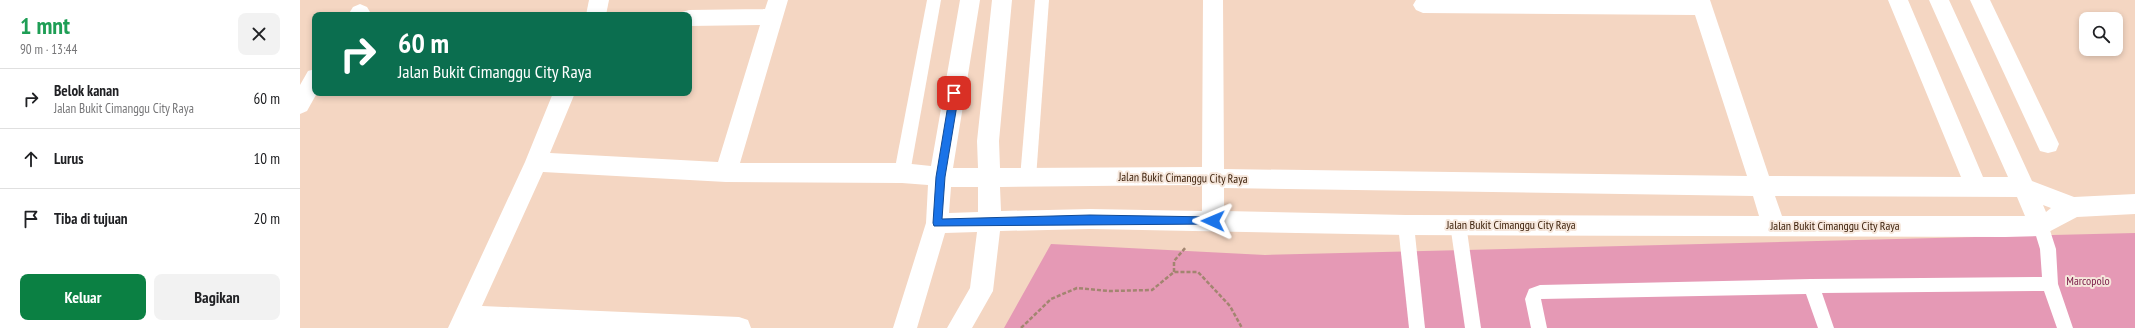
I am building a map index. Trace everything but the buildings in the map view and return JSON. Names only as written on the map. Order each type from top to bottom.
[{"type":"street","points":[[597,12],[600,0]]},
{"type":"street","points":[[905,328],[937,223],[940,177],[970,0]]},
{"type":"street","points":[[958,328],[981,291],[990,221],[988,141],[1002,0]]},
{"type":"street","points":[[1213,0],[1213,221]]},
{"type":"street","points":[[1898,0],[1976,187]]},
{"type":"street","points":[[1939,0],[2022,187],[2041,226],[2074,207]]},
{"type":"street","points":[[1980,0],[2048,144]]},
{"type":"street","points":[[1423,5],[1701,4],[1774,226]]},
{"type":"street","points":[[692,18],[775,8],[726,172]]},
{"type":"street","points":[[300,105],[312,83]]},
{"type":"street","points":[[563,96],[536,162],[463,322],[739,328]]},
{"type":"street","name":"Jalan Bukit Cimanggu City Raya","points":[[536,162],[726,172],[902,173],[940,177],[1028,178],[1193,176],[1213,178],[1761,186],[2022,187]]},
{"type":"street","points":[[2022,187],[2074,207],[2135,204]]},
{"type":"street","name":"Jalan Bukit Cimanggu City Raya","points":[[937,223],[1090,219],[1406,225],[2041,226]]},
{"type":"lane","points":[[902,173],[934,0]]},
{"type":"lane","points":[[1028,178],[1042,0]]},
{"type":"lane","points":[[1458,224],[1473,328]]},
{"type":"lane","points":[[1406,225],[1417,328]]},
{"type":"lane","points":[[2041,226],[2048,248],[2050,284],[2065,328]]},
{"type":"lane","points":[[1539,328],[1533,299],[1535,294],[1540,292],[1811,286],[2050,284]]},
{"type":"lane","points":[[1811,286],[1826,328]]},
{"type":"path","points":[[1021,328],[1051,299],[1077,288],[1109,291],[1152,290],[1174,272],[1198,272],[1230,306],[1242,328]]},
{"type":"green space","name":"Marcopolo","points":[[2135,233],[2135,328],[1004,328],[1051,244],[1265,255]]},
{"type":"route","points":[[954,93],[940,177],[937,223],[1090,219],[1213,221]]}]
